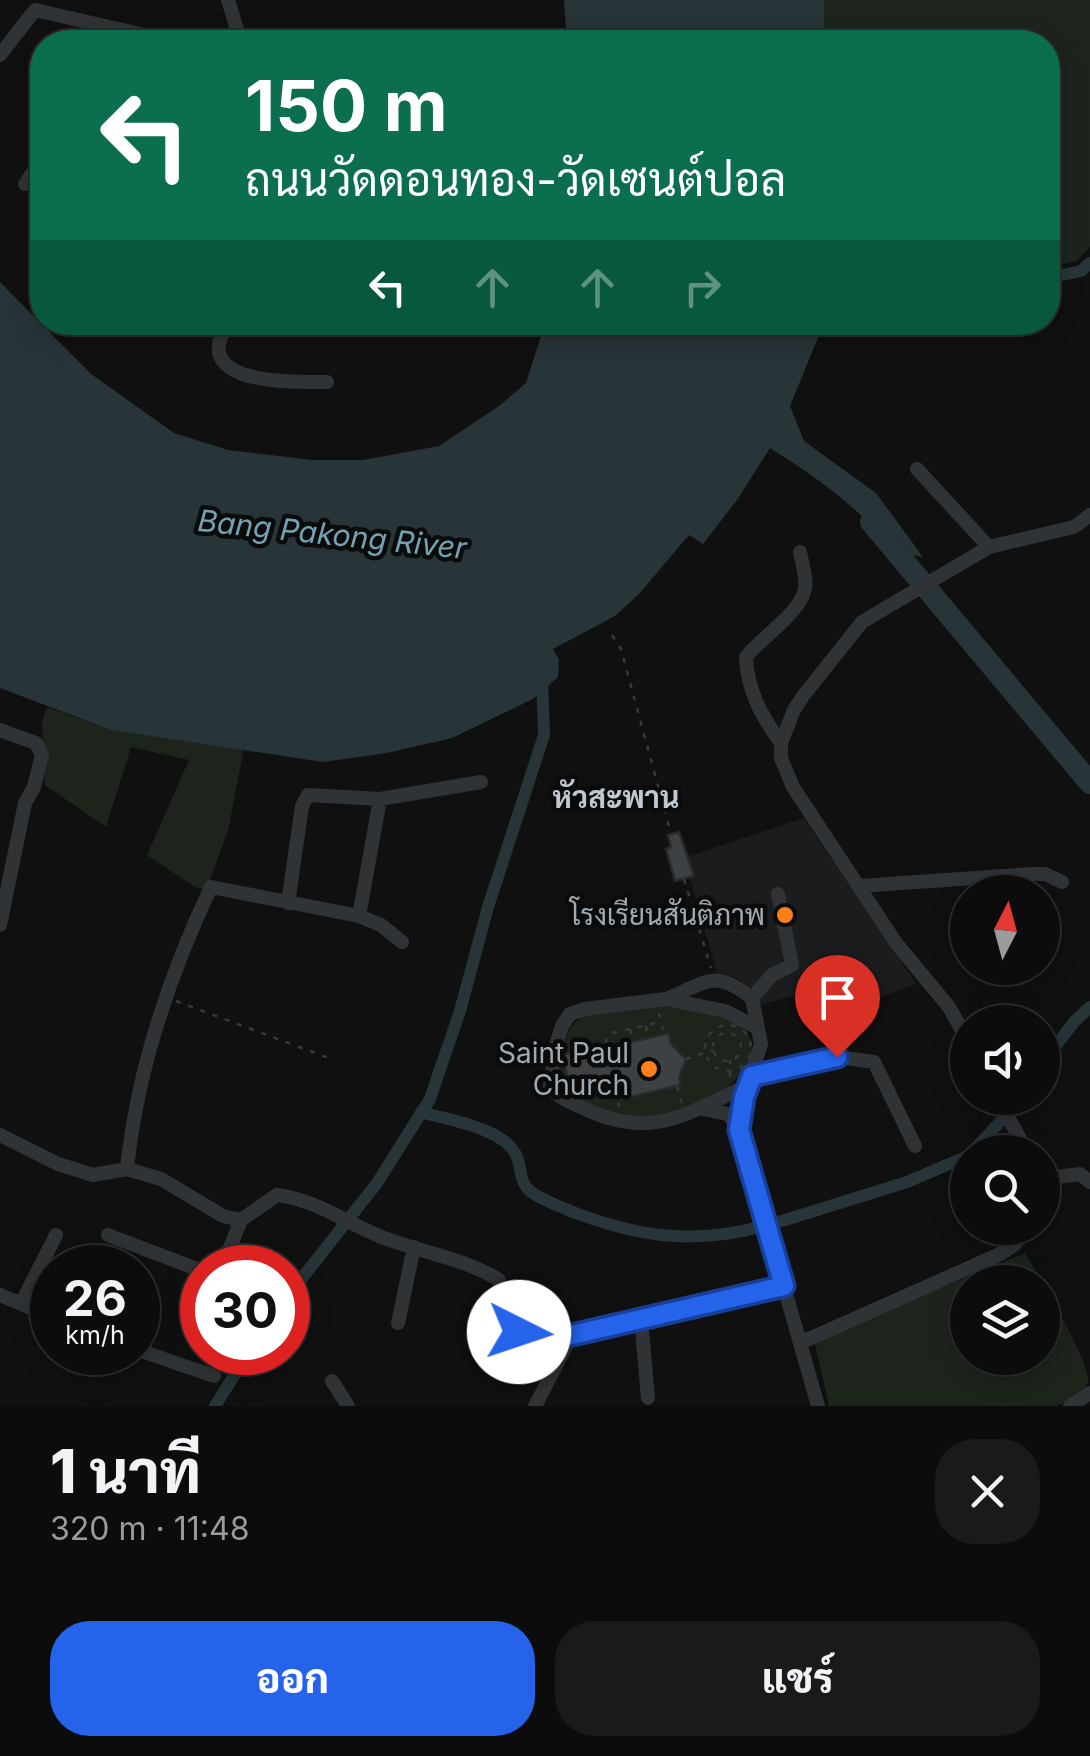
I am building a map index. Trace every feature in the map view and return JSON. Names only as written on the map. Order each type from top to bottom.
[{"type":"street","points":[[228,0],[237,30]]},
{"type":"street","points":[[0,55],[35,10],[89,30]]},
{"type":"street","points":[[24,184],[30,176]]},
{"type":"street","points":[[223,335],[219,355],[225,364],[256,378],[327,382]]},
{"type":"street","points":[[917,469],[988,547]]},
{"type":"street","points":[[950,1009],[896,942],[793,787],[781,758],[781,743],[794,710],[828,660],[862,622],[988,547],[1074,527],[1090,516]]},
{"type":"street","points":[[781,743],[757,705],[746,657],[763,636],[788,616],[804,592],[800,552]]},
{"type":"street","points":[[0,730],[36,743],[42,755],[34,787],[25,803],[0,924]]},
{"type":"street","points":[[288,903],[304,800],[314,795],[380,799],[481,782]]},
{"type":"street","points":[[360,916],[380,799]]},
{"type":"street","points":[[858,886],[1032,874],[1046,874],[1062,882]]},
{"type":"street","points":[[127,1169],[140,1090],[166,997],[211,887],[360,916],[380,924],[402,942]]},
{"type":"street","points":[[752,998],[772,975],[792,965],[778,894]]},
{"type":"street","points":[[739,1130],[750,1080],[761,1044],[752,998],[730,981],[715,979],[661,1000],[585,1009],[570,1014],[562,1026],[554,1048],[550,1086],[554,1092],[610,1122],[656,1122],[702,1110],[750,1080],[837,1057],[874,1062],[915,1146]]},
{"type":"street","points":[[661,1000],[725,1011],[758,1028]]},
{"type":"street","points":[[702,1110],[728,1114],[739,1130],[818,1406]]},
{"type":"street","points":[[0,1135],[58,1164],[93,1175],[127,1169],[161,1178],[223,1216],[241,1220]]},
{"type":"street","points":[[1060,1177],[1080,1174],[1090,1182]]},
{"type":"street","points":[[231,1245],[241,1220],[277,1195],[296,1197],[385,1238],[484,1270],[500,1280],[505,1320],[519,1332],[551,1338],[784,1286]]},
{"type":"street","points":[[53,1245],[56,1235]]},
{"type":"street","points":[[108,1235],[180,1263]]},
{"type":"street","points":[[800,1343],[1014,1245]]},
{"type":"street","points":[[398,1323],[414,1247]]},
{"type":"street","points":[[21,1304],[30,1292]]},
{"type":"street","points":[[0,1295],[30,1308]]},
{"type":"street","points":[[641,1318],[648,1398]]},
{"type":"street","points":[[535,1406],[572,1335]]},
{"type":"street","points":[[160,1358],[214,1376]]},
{"type":"street","points":[[332,1381],[348,1406]]},
{"type":"street","points":[[1070,1406],[1088,1398]]},
{"type":"path","points":[[612,635],[621,648],[672,834]]},
{"type":"path","points":[[684,879],[715,979]]},
{"type":"path","points":[[166,997],[334,1060]]},
{"type":"path","points":[[661,1000],[664,1035]]},
{"type":"path","points":[[623,1123],[606,1039],[612,1033],[661,1022]]},
{"type":"path","points":[[728,1024],[736,1026],[751,1043],[749,1058],[730,1071],[713,1066],[704,1053],[708,1036],[728,1024]]},
{"type":"path","points":[[646,1026],[648,1038]]},
{"type":"path","points":[[630,1029],[633,1042]]},
{"type":"path","points":[[725,1034],[738,1038],[740,1052],[730,1060],[719,1058],[714,1050],[716,1040],[725,1034]]},
{"type":"path","points":[[708,1036],[716,1040]]},
{"type":"path","points":[[686,1060],[714,1050]]},
{"type":"path","points":[[713,1066],[719,1058]]},
{"type":"path","points":[[730,1060],[730,1094]]},
{"type":"path","points":[[678,1086],[685,1114]]},
{"type":"shaded area","points":[[824,0],[1090,0],[1090,247],[1077,261],[1060,265],[1060,30],[824,30]]},
{"type":"shaded area","points":[[47,707],[111,730],[244,748],[228,831],[206,890],[195,887],[147,855],[189,760],[131,747],[106,827],[45,785],[42,721]]},
{"type":"shaded area","name":"โรงเรียนสันติภาพ","points":[[804,818],[916,984],[834,1014],[822,988],[759,1005],[750,988],[737,978],[717,972],[684,858]]},
{"type":"shaded area","points":[[658,1005],[712,1011],[740,1023],[751,1043],[751,1057],[733,1083],[685,1110],[652,1119],[610,1117],[556,1087],[565,1039],[572,1026],[595,1013]]},
{"type":"shaded area","points":[[1025,1253],[1032,1265],[996,1265]]},
{"type":"shaded area","points":[[950,1284],[950,1375],[1060,1375],[1060,1315],[1083,1362],[1088,1383],[1079,1394],[1057,1406],[829,1406],[814,1341]]},
{"type":"water","points":[[564,0],[824,0],[824,30],[566,30]]},
{"type":"water","name":"Bang Pakong River","points":[[0,282],[30,312],[30,335],[52,335],[91,374],[174,433],[228,450],[312,460],[363,460],[439,446],[526,383],[541,335],[819,335],[790,406],[804,441],[876,493],[923,557],[894,551],[836,494],[770,448],[703,544],[689,535],[615,616],[553,649],[559,660],[558,677],[533,699],[452,738],[323,762],[111,730],[0,688]]},
{"type":"building","points":[[679,832],[694,876],[675,881],[666,849],[671,847],[668,835]]},
{"type":"building","name":"Saint Paul Church","points":[[669,1033],[671,1044],[686,1059],[679,1078],[681,1085],[622,1099],[616,1074],[570,1086],[565,1054]]},
{"type":"waterway","points":[[1060,275],[1081,271],[1090,263]]},
{"type":"waterway","points":[[871,522],[1090,783]]},
{"type":"waterway","points":[[310,1268],[377,1183],[430,1099],[544,735],[542,678]]},
{"type":"waterway","points":[[1060,1040],[1090,1007]]},
{"type":"waterway","points":[[421,1112],[475,1127],[501,1139],[517,1157],[531,1192],[597,1221],[690,1237],[763,1226]]},
{"type":"waterway","points":[[988,1135],[1000,1122]]},
{"type":"waterway","points":[[782,1221],[907,1182],[950,1164]]},
{"type":"waterway","points":[[215,1406],[235,1375]]},
{"type":"place","name":"โรงเรียนสันติภาพ","points":[[785,915]]},
{"type":"place","name":"Saint Paul Church","points":[[649,1069]]},
{"type":"district","name":"หัวสะพาน","points":[[616,798]]},
{"type":"route","points":[[519,1332],[551,1338],[572,1335],[784,1286],[739,1130],[744,1097],[752,1076],[837,1057]]}]
